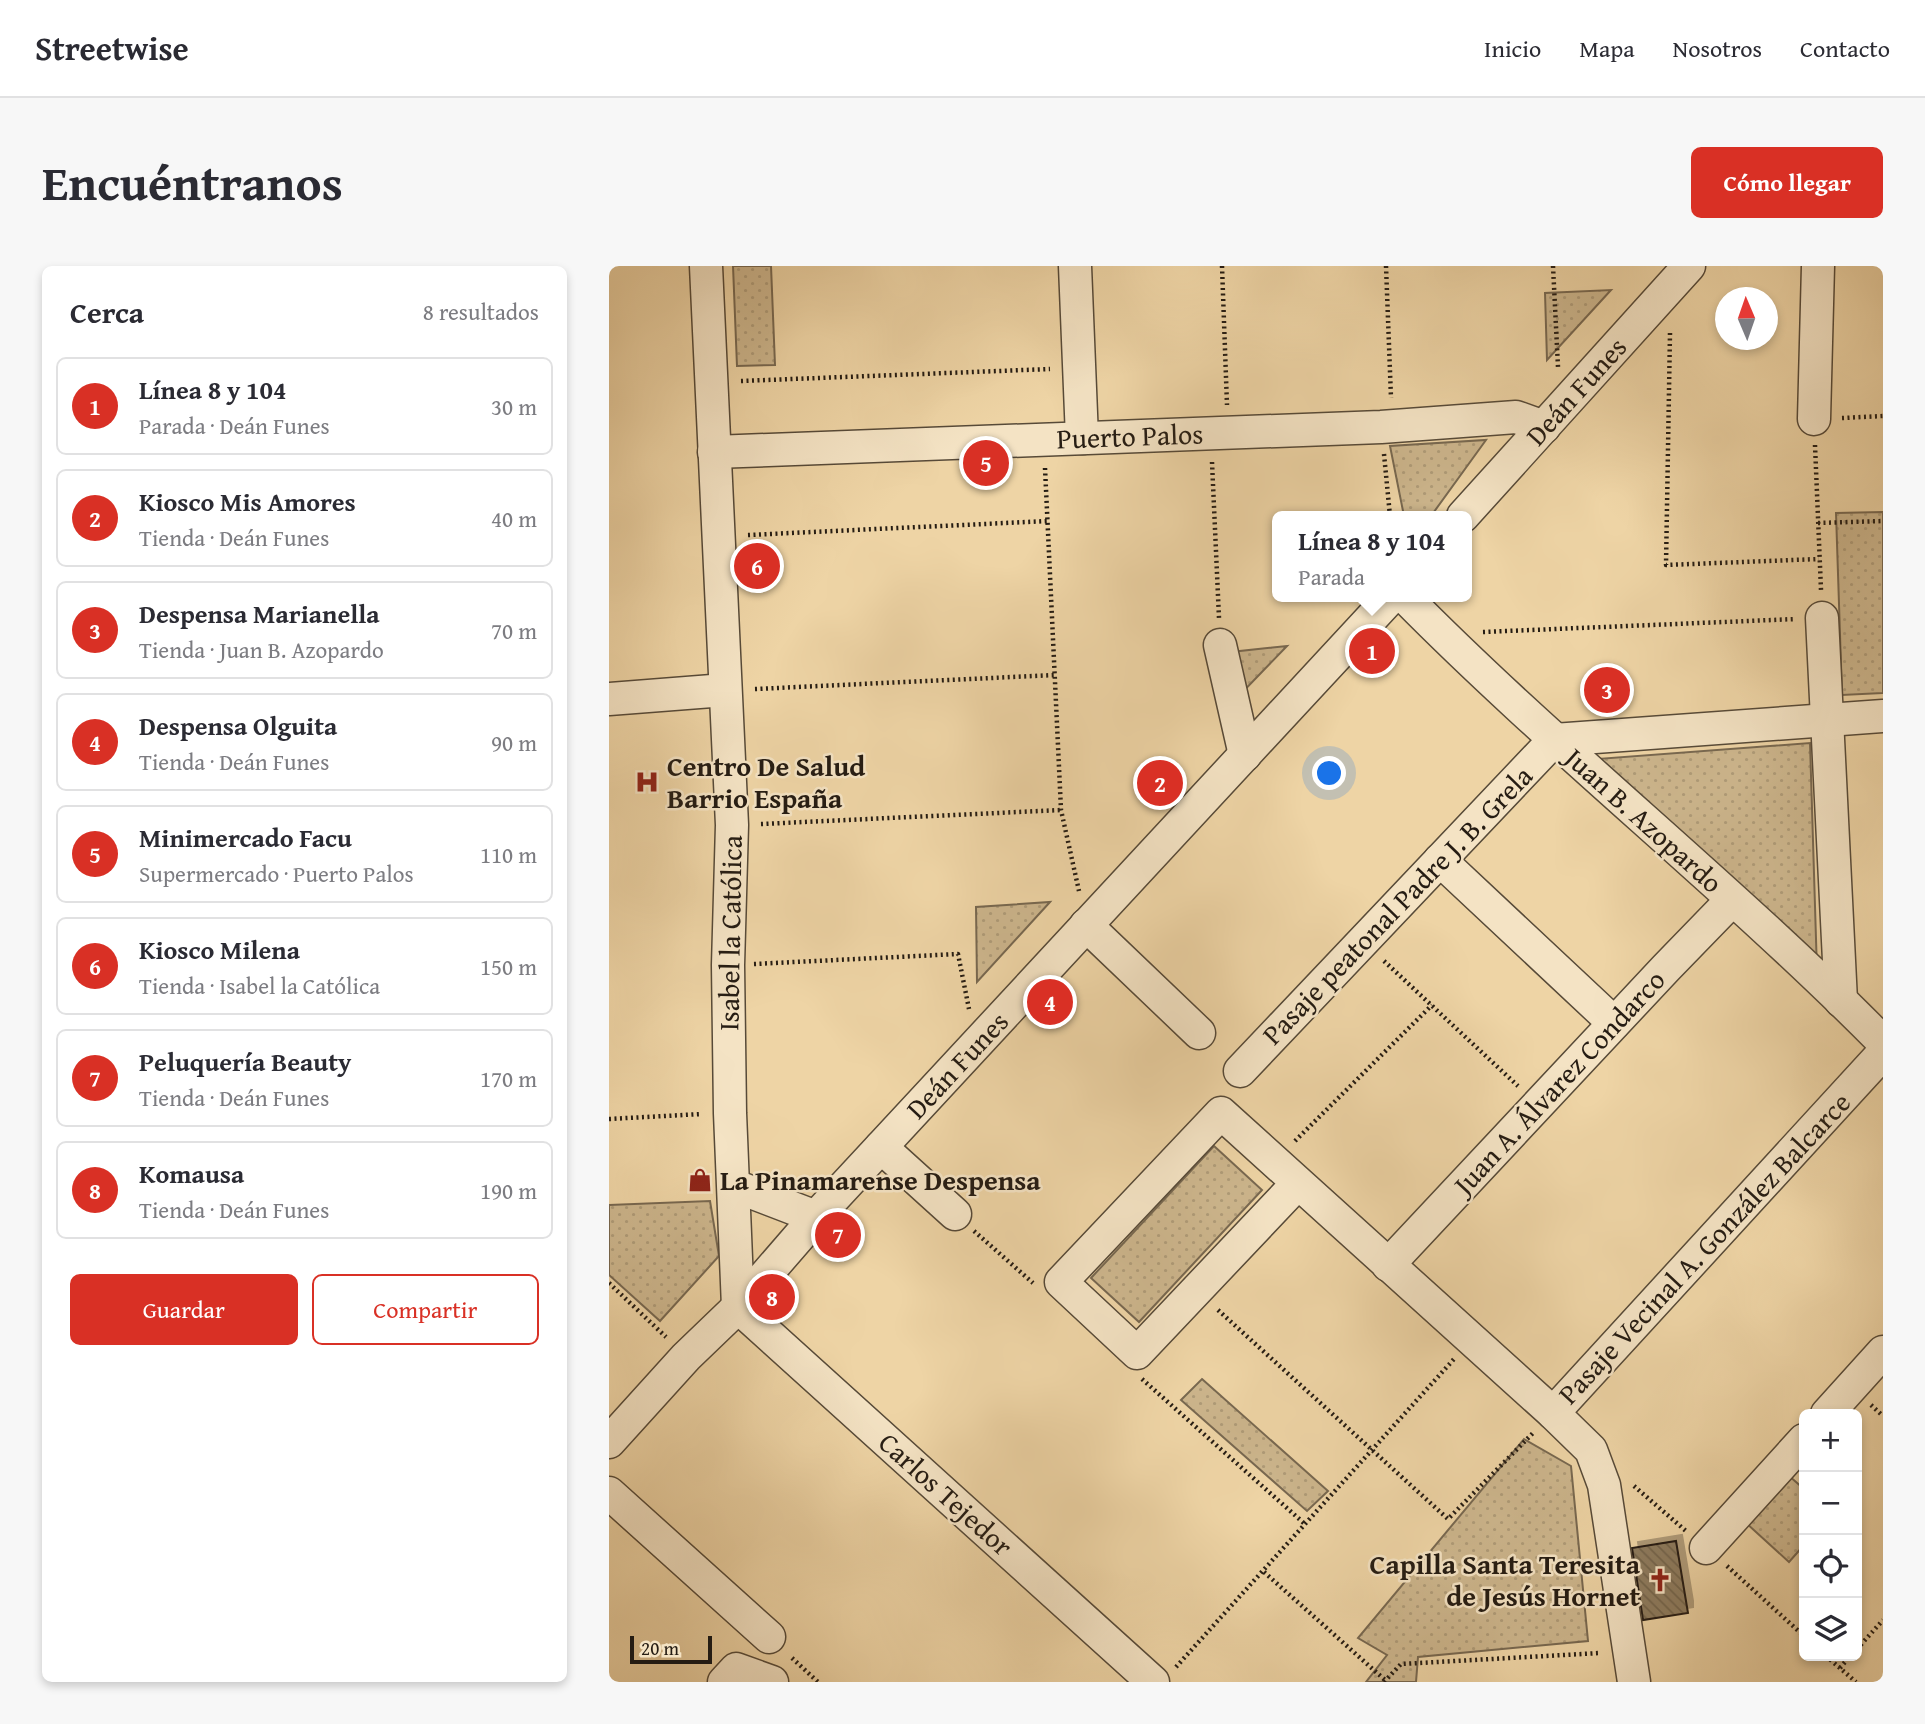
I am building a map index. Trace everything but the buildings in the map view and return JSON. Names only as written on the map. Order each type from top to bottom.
[{"type":"street","name":"Isabel la Católica","points":[[706,266],[732,825],[728,965],[730,1113],[739,1307]]},
{"type":"street","points":[[1075,266],[1081,438]]},
{"type":"street","points":[[1814,419],[1818,266]]},
{"type":"street","name":"Deán Funes","points":[[1468,511],[1680,276]]},
{"type":"street","name":"Puerto Palos","points":[[714,452],[1387,426],[1516,417],[1552,418]]},
{"type":"street","name":"Deán Funes","points":[[609,1441],[686,1357],[739,1307],[816,1217],[1386,602]]},
{"type":"street","name":"Juan B. Azopardo","points":[[1410,602],[1554,740],[1732,900],[1883,1042]]},
{"type":"street","points":[[1822,618],[1841,1001]]},
{"type":"street","points":[[1220,645],[1245,755]]},
{"type":"street","points":[[609,699],[725,690]]},
{"type":"street","points":[[1554,740],[1883,716]]},
{"type":"street","name":"Pasaje peatonal Padre J. B. Grela","points":[[1240,1070],[1554,740]]},
{"type":"street","points":[[1440,860],[1614,1023]]},
{"type":"street","name":"Juan A. Álvarez Condarco","points":[[1388,1265],[1732,900]]},
{"type":"street","points":[[1086,925],[1199,1032]]},
{"type":"street","name":"Pasaje Vecinal A. González Balcarce","points":[[1553,1413],[1883,1053]]},
{"type":"street","points":[[1298,1183],[1137,1353],[1061,1282],[1221,1113],[1553,1413],[1591,1450],[1604,1485],[1631,1667]]},
{"type":"street","points":[[881,1147],[955,1214]]},
{"type":"street","points":[[735,1186],[816,1217]]},
{"type":"street","name":"Carlos Tejedor","points":[[739,1307],[1162,1677]]},
{"type":"street","points":[[1832,1409],[1883,1353]]},
{"type":"street","points":[[1706,1548],[1799,1446]]},
{"type":"street","points":[[609,1493],[769,1637]]},
{"type":"street","points":[[724,1682],[736,1669],[772,1682]]},
{"type":"path","points":[[1220,645],[1219,433],[1222,266]]},
{"type":"path","points":[[1386,266],[1390,511]]},
{"type":"path","points":[[1552,418],[1553,266]]},
{"type":"path","points":[[1680,276],[1666,565],[1819,559]]},
{"type":"path","points":[[711,383],[1079,368]]},
{"type":"path","points":[[1441,634],[1822,618],[1814,419],[1883,416]]},
{"type":"path","points":[[1044,439],[1061,810],[1086,925]]},
{"type":"path","points":[[718,536],[1048,521]]},
{"type":"path","points":[[1818,523],[1883,521]]},
{"type":"path","points":[[725,690],[1055,675]]},
{"type":"path","points":[[732,825],[1061,810]]},
{"type":"path","points":[[1363,941],[1538,1105]]},
{"type":"path","points":[[728,965],[958,954],[977,1044]]},
{"type":"path","points":[[1274,1162],[1432,1005]]},
{"type":"path","points":[[609,1119],[730,1113]]},
{"type":"path","points":[[609,1283],[686,1357]]},
{"type":"path","points":[[1196,1290],[1448,1519],[1553,1413]]},
{"type":"path","points":[[1162,1677],[1264,1572],[1471,1340]]},
{"type":"path","points":[[1264,1572],[1384,1681],[1401,1664],[1631,1667]]},
{"type":"path","points":[[1862,1643],[1883,1620]]},
{"type":"path","points":[[1832,1661],[1856,1682]]},
{"type":"path","points":[[1840,1668],[1846,1661]]},
{"type":"shaded area","points":[[733,266],[771,266],[775,365],[737,366]]},
{"type":"shaded area","points":[[1611,290],[1547,360],[1545,293]]},
{"type":"shaded area","points":[[1486,440],[1435,511],[1403,511],[1390,446]]},
{"type":"shaded area","points":[[1883,512],[1883,693],[1842,695],[1836,513]]},
{"type":"shaded area","points":[[1287,646],[1234,701],[1231,652]]},
{"type":"shaded area","points":[[1810,743],[1817,971],[1597,759]]},
{"type":"shaded area","points":[[1050,902],[977,982],[976,907]]},
{"type":"shaded area","points":[[1214,1146],[1262,1190],[1139,1322],[1091,1278]]},
{"type":"shaded area","points":[[710,1201],[719,1256],[660,1321],[609,1275],[609,1205]]},
{"type":"shaded area","points":[[1202,1379],[1328,1491],[1307,1511],[1181,1400]]},
{"type":"shaded area","points":[[1524,1439],[1571,1466],[1588,1641],[1418,1657],[1416,1682],[1366,1682],[1387,1655],[1358,1638]]},
{"type":"shaded area","points":[[1788,1475],[1799,1485],[1799,1551],[1789,1562],[1745,1522]]},
{"type":"place","name":"Minimercado Facu","points":[[986,463]]},
{"type":"place","name":"Kiosco Milena","points":[[757,566]]},
{"type":"place","name":"Línea 8 y 104","points":[[1372,651]]},
{"type":"place","name":"Despensa Marianella","points":[[1607,690]]},
{"type":"place","name":"Centro De Salud Barrio España","points":[[647,782]]},
{"type":"place","name":"Kiosco Mis Amores","points":[[1160,783]]},
{"type":"place","name":"Despensa Olguita","points":[[1050,1002]]},
{"type":"place","name":"La Pinamarense Despensa","points":[[700,1180]]},
{"type":"place","name":"Peluquería Beauty","points":[[838,1235]]},
{"type":"place","name":"Komausa","points":[[772,1297]]},
{"type":"place","name":"Capilla Santa Teresita de Jesús Hornet","points":[[1660,1580]]}]
